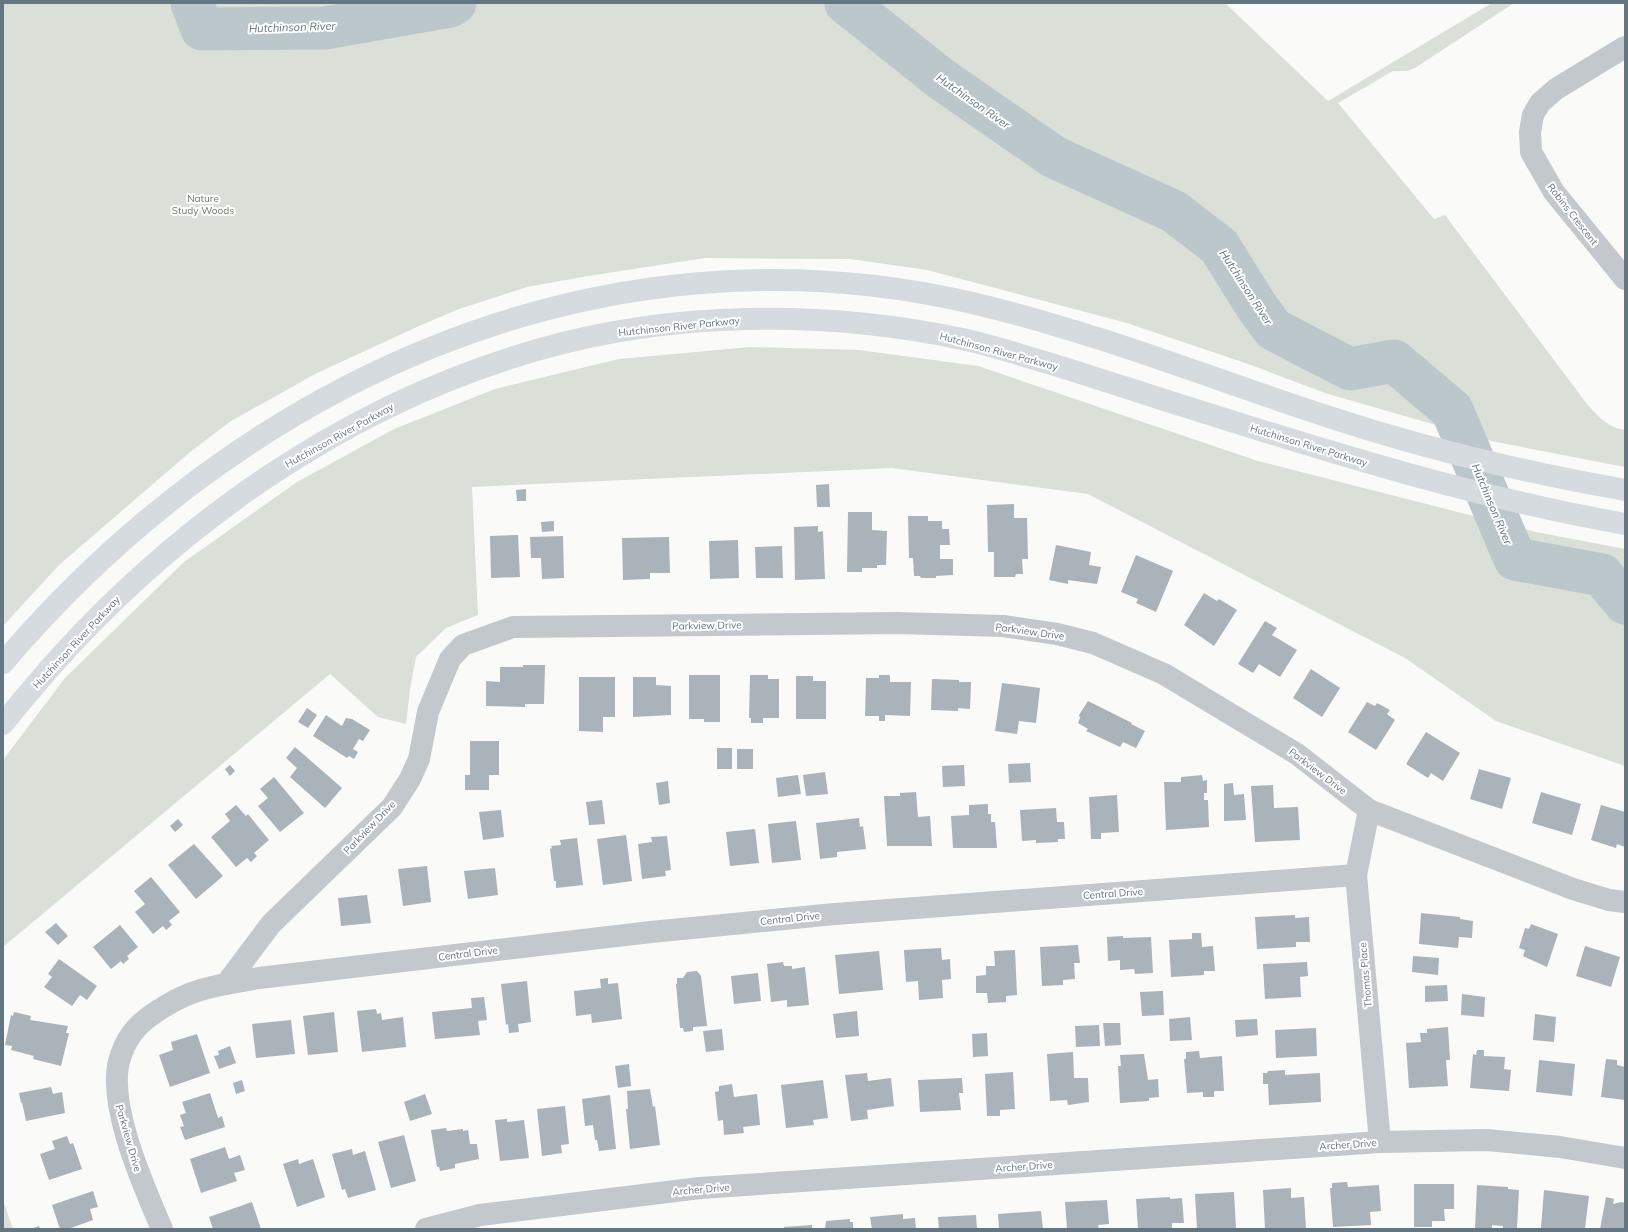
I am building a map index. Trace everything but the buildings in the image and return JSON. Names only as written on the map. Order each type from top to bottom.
[{"type":"highway","points":[[3,663],[68,592],[127,537],[196,481],[266,431],[338,390],[418,352],[533,313],[581,301],[624,293],[701,283],[771,281],[845,284],[929,295],[1016,314],[1169,362],[1321,414],[1419,444],[1503,466],[1625,490]]},
{"type":"highway","name":"Hutchinson River Parkway","points":[[3,724],[68,648],[124,591],[209,519],[288,464],[377,413],[450,380],[538,350],[570,342],[619,332],[706,321],[777,319],[866,324],[956,338],[1054,365],[1310,446],[1438,482],[1521,502],[1625,524]]},
{"type":"street","name":"Robins Crescent","points":[[1625,47],[1556,89],[1540,103],[1533,115],[1530,132],[1532,152],[1554,192],[1625,279]]},
{"type":"street","name":"Parkview Drive","points":[[162,1229],[135,1164],[119,1107],[117,1074],[120,1056],[128,1038],[142,1021],[177,998],[204,988],[226,984],[271,924],[392,807],[410,779],[419,759],[428,712],[450,659],[463,645],[514,627],[898,623],[1003,626],[1058,634],[1093,643],[1164,674],[1297,754],[1369,810],[1573,889],[1609,900],[1625,902]]},
{"type":"street","name":"Thomas Place","points":[[1369,810],[1356,875],[1380,1142]]},
{"type":"street","name":"Central Drive","points":[[226,984],[259,978],[650,932],[835,914],[1356,875]]},
{"type":"street","name":"Archer Drive","points":[[426,1229],[480,1215],[700,1188],[1380,1142],[1487,1140],[1560,1147],[1625,1158]]},
{"type":"green space","name":"Nature Study Woods","points":[[3,3],[1225,3],[1328,101],[1492,3],[1514,3],[1415,68],[1407,71],[1393,71],[1338,103],[1434,219],[1445,215],[1587,404],[1608,424],[1625,430],[1625,467],[1491,441],[1325,393],[1251,365],[1127,323],[927,270],[850,259],[705,258],[527,287],[459,309],[317,373],[231,421],[189,453],[59,565],[3,626]]},
{"type":"green space","points":[[750,347],[859,350],[978,366],[1258,461],[1536,532],[1625,549],[1625,766],[1496,721],[1405,658],[1088,494],[892,468],[472,487],[478,615],[446,628],[416,657],[410,689],[406,724],[378,717],[330,674],[3,947],[3,760],[65,678],[184,562],[297,482],[394,429],[495,389],[619,359]]},
{"type":"green space","points":[[3,1200],[13,1229],[3,1229]]},
{"type":"waterway","name":"Hutchinson River","points":[[192,3],[202,29],[325,28],[450,6],[455,3]]},
{"type":"waterway","name":"Hutchinson River","points":[[846,3],[940,78],[1054,157],[1173,211],[1219,246],[1255,304],[1273,329],[1350,369],[1394,361],[1452,410],[1515,559],[1602,575],[1625,603]]}]
